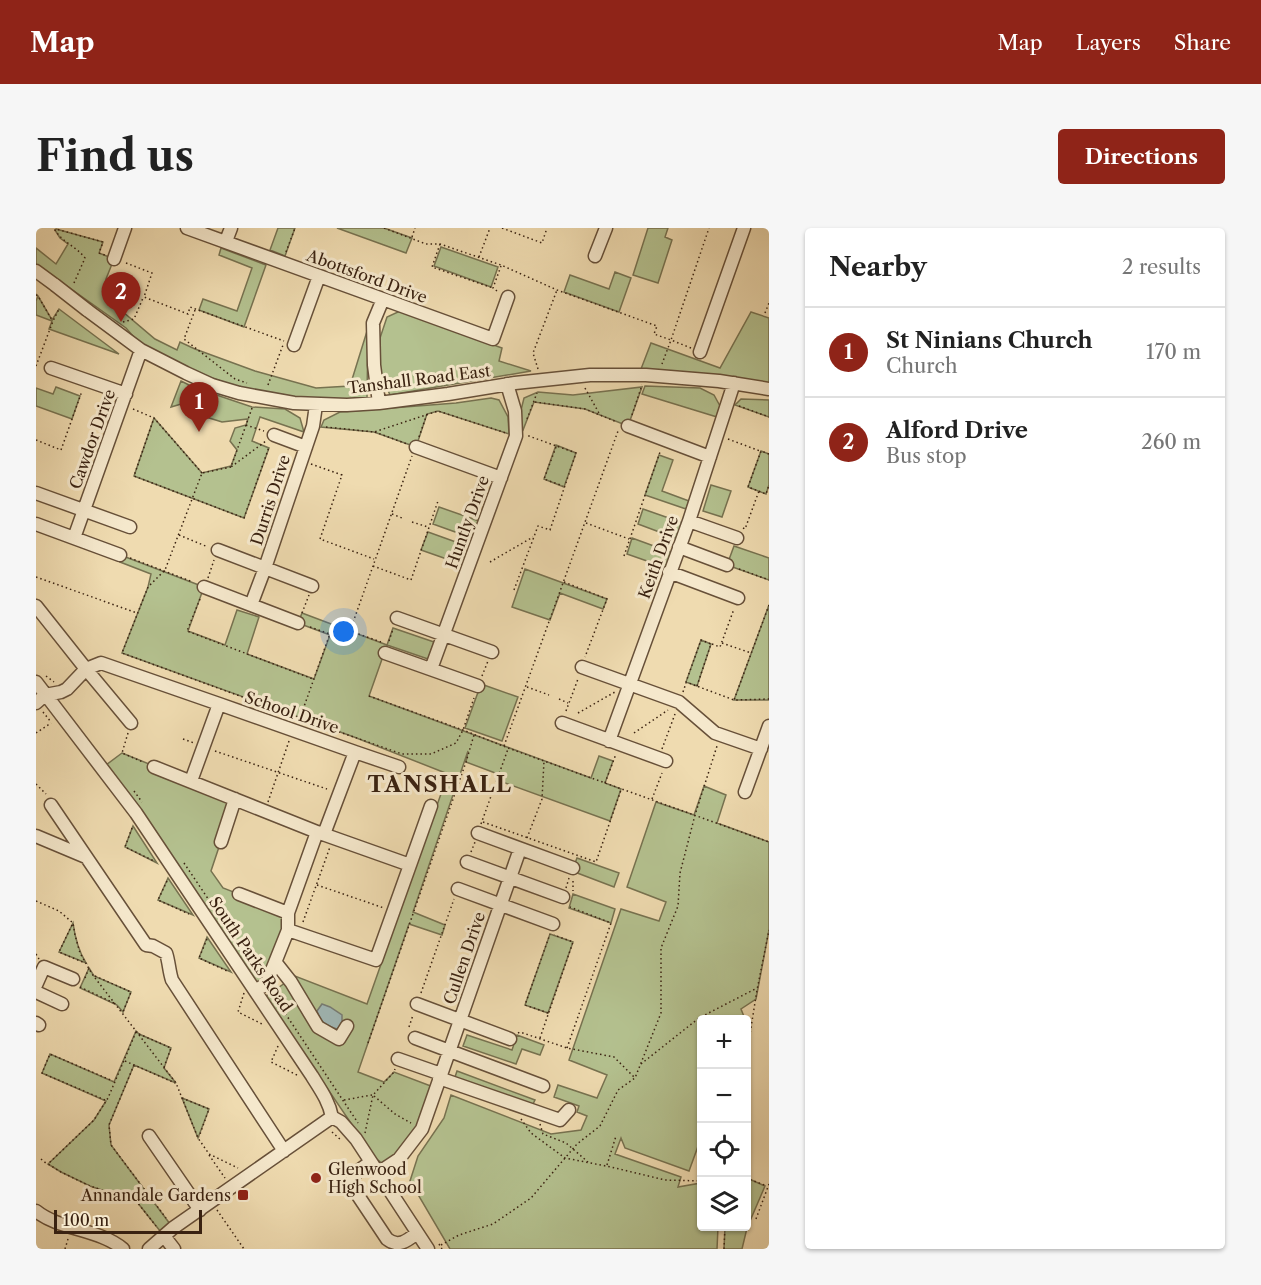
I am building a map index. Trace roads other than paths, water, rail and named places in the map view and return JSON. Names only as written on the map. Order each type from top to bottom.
[{"type":"street","points":[[114,259],[125,228]]},
{"type":"street","name":"Abottsford Drive","points":[[188,228],[493,339],[508,297]]},
{"type":"street","points":[[226,242],[231,228]]},
{"type":"street","points":[[595,256],[606,228]]},
{"type":"street","points":[[700,352],[744,228]]},
{"type":"street","name":"Tanshall Road East","points":[[36,271],[141,350],[178,370],[212,385],[294,403],[315,405],[379,403],[579,376],[651,375],[734,383],[769,389]]},
{"type":"street","points":[[294,345],[319,276]]},
{"type":"street","points":[[379,403],[374,365],[373,323],[382,300]]},
{"type":"street","name":"Cawdor Drive","points":[[74,538],[141,350]]},
{"type":"street","points":[[51,368],[86,380],[124,399]]},
{"type":"street","name":"Keith Drive","points":[[614,742],[629,685],[718,435],[734,383]]},
{"type":"street","name":"Huntly Drive","points":[[431,669],[516,436],[515,411],[507,384]]},
{"type":"street","name":"Durris Drive","points":[[251,605],[313,426],[315,405]]},
{"type":"street","points":[[628,426],[710,458]]},
{"type":"street","points":[[274,435],[306,447]]},
{"type":"street","points":[[416,447],[501,478]]},
{"type":"street","points":[[36,493],[130,527]]},
{"type":"street","points":[[688,520],[736,538]]},
{"type":"street","points":[[36,524],[120,555]]},
{"type":"street","points":[[679,547],[727,565]]},
{"type":"street","points":[[218,550],[312,586]]},
{"type":"street","points":[[669,572],[738,597]]},
{"type":"street","points":[[204,587],[298,623]]},
{"type":"street","points":[[36,606],[131,723]]},
{"type":"street","points":[[397,618],[492,652]]},
{"type":"street","points":[[385,653],[478,686]]},
{"type":"street","name":"School Drive","points":[[86,669],[101,663],[399,767]]},
{"type":"street","points":[[582,667],[679,702],[715,733],[760,749]]},
{"type":"street","points":[[41,699],[67,689],[86,669]]},
{"type":"street","name":"South Parks Road","points":[[36,682],[41,699],[53,703],[136,813],[250,991],[326,1097],[332,1117],[349,1130],[417,1233],[434,1247]]},
{"type":"street","name":"School Drive","points":[[190,781],[219,704]]},
{"type":"street","points":[[562,723],[662,759]]},
{"type":"street","points":[[745,792],[769,726]]},
{"type":"street","points":[[250,991],[266,985],[293,931],[288,913],[325,835],[355,752]]},
{"type":"street","points":[[154,767],[325,835],[410,865]]},
{"type":"street","points":[[221,842],[235,799]]},
{"type":"street","points":[[51,804],[146,945],[166,953],[172,980],[284,1151]]},
{"type":"street","points":[[293,931],[376,960],[431,806]]},
{"type":"street","points":[[480,827],[524,843],[573,868]]},
{"type":"street","points":[[36,836],[87,858]]},
{"type":"street","name":"Cullen Drive","points":[[417,1233],[402,1244],[392,1243],[387,1239],[351,1185],[351,1178],[357,1172],[399,1159],[422,1129],[509,879],[524,843]]},
{"type":"street","points":[[467,862],[509,879],[569,897]]},
{"type":"street","points":[[458,889],[554,924]]},
{"type":"street","points":[[239,894],[288,913]]},
{"type":"street","points":[[276,963],[291,982],[318,1027],[339,1039],[347,1026]]},
{"type":"street","points":[[36,986],[44,967],[79,982]]},
{"type":"street","points":[[36,992],[62,1004]]},
{"type":"street","points":[[417,1004],[510,1039]]},
{"type":"street","points":[[415,1038],[543,1086]]},
{"type":"street","points":[[398,1059],[560,1120],[569,1110]]},
{"type":"street","points":[[149,1249],[169,1232],[332,1117]]},
{"type":"street","points":[[149,1136],[200,1210]]},
{"type":"street","points":[[36,1211],[43,1217],[117,1244],[123,1249]]},
{"type":"street","points":[[169,1232],[174,1249]]},
{"type":"water","points":[[322,1004],[342,1015],[342,1025],[337,1029],[326,1025],[320,1018],[317,1011]]},
{"type":"place","name":"Alford Drive","points":[[121,322]]},
{"type":"place","name":"St Ninians Church","points":[[199,432]]},
{"type":"place","name":"Glenwood High School","points":[[316,1178]]},
{"type":"place","name":"Annandale Gardens","points":[[243,1195]]},
{"type":"district","name":"TANSHALL","points":[[440,784]]}]
